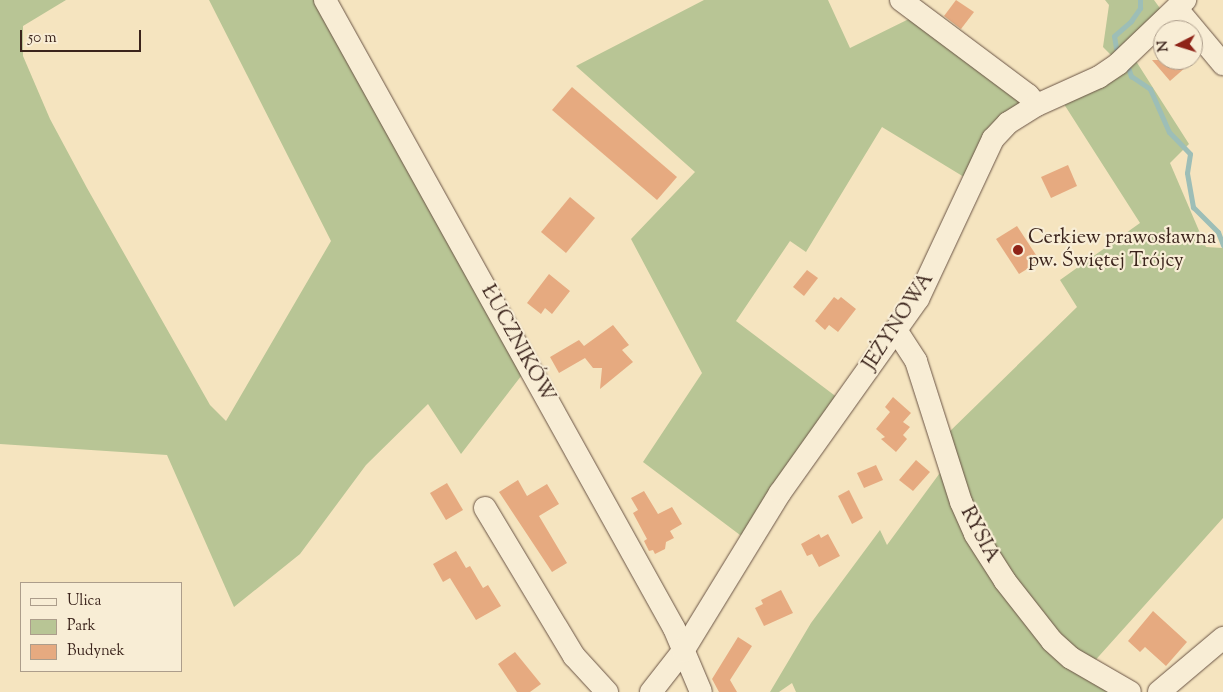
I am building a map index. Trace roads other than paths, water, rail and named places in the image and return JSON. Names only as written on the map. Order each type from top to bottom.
[{"type":"street","name":"ŁUCZNIKÓW","points":[[325,0],[674,628],[700,692]]},
{"type":"street","points":[[901,0],[1028,95],[1036,105]]},
{"type":"street","name":"JEŻYNOWA","points":[[651,692],[683,651],[780,493],[896,330],[934,269],[981,158],[993,139],[1008,123],[1036,105],[1099,77],[1125,57],[1181,4]]},
{"type":"street","points":[[1181,4],[1223,64]]},
{"type":"street","name":"RYSIA","points":[[896,330],[916,360],[961,502],[975,534],[1005,581],[1037,626],[1070,658],[1130,692]]},
{"type":"street","points":[[485,508],[574,656],[607,692]]},
{"type":"street","points":[[1159,692],[1223,638]]},
{"type":"waterway","points":[[1121,53],[1116,48],[1114,36],[1131,21],[1140,8],[1140,0]]},
{"type":"waterway","points":[[1127,64],[1131,76],[1150,89],[1169,132],[1190,154],[1187,173],[1193,207],[1218,232],[1223,245]]},
{"type":"place","name":"Cerkiew prawosławna pw. Świętej Trójcy","points":[[1018,250]]}]
